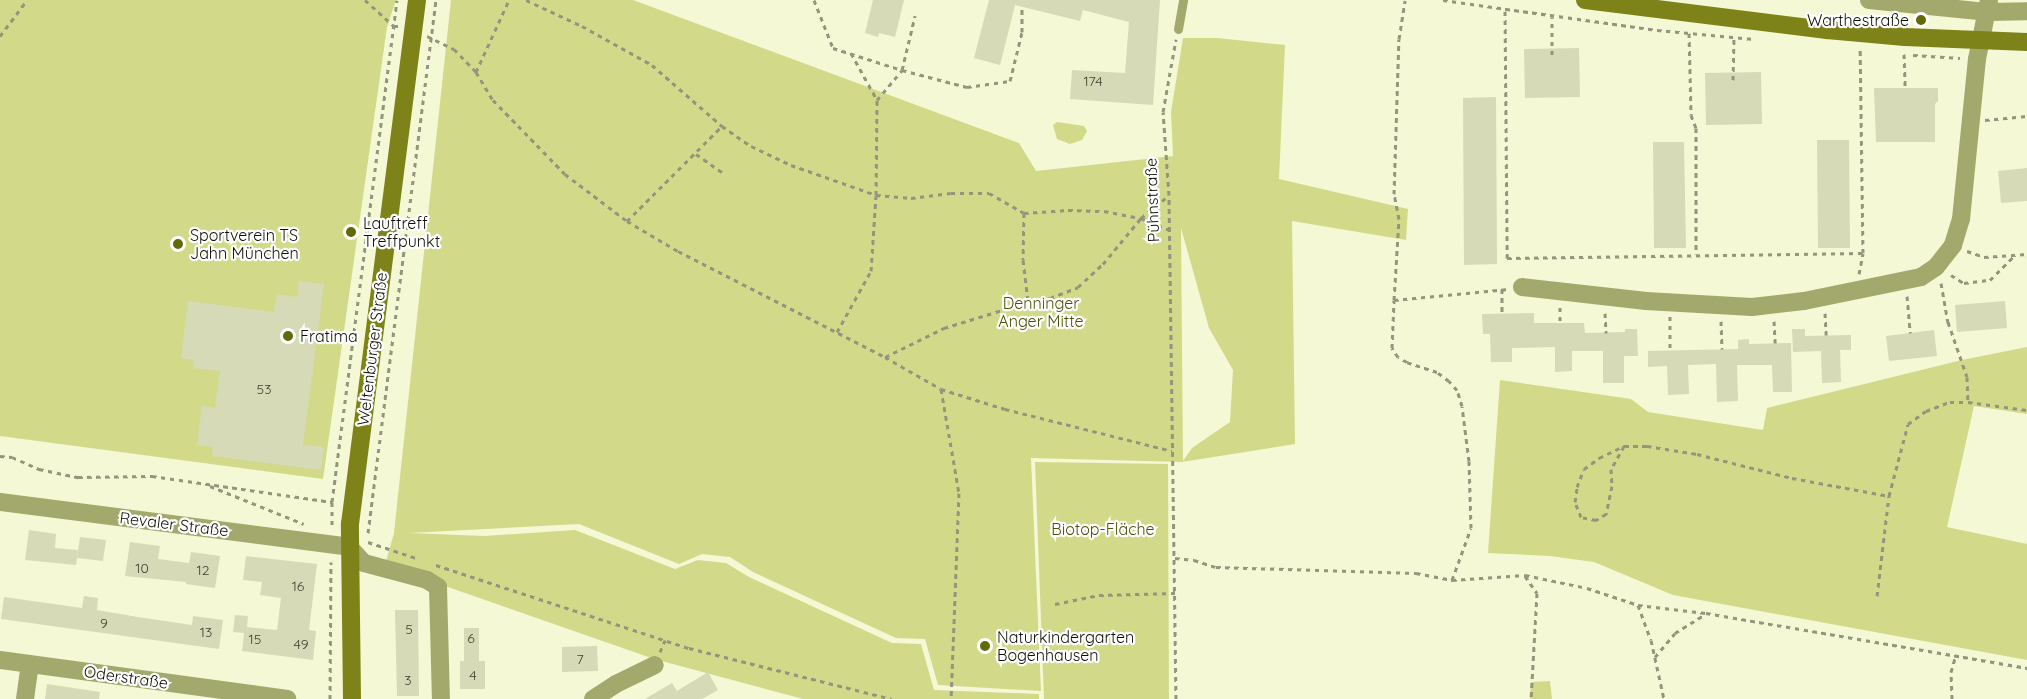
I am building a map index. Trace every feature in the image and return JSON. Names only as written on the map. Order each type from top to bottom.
[{"type":"main road","name":"Weltenburger Straße","points":[[352,699],[349,547],[417,0]]},
{"type":"main road","points":[[1585,0],[1827,30],[1980,41],[2027,42]]},
{"type":"street","points":[[1869,0],[1989,6],[2027,11]]},
{"type":"street","points":[[1522,287],[1721,306],[1773,306],[1905,281],[1921,276],[1936,267],[1953,245],[1961,219],[1980,41],[1989,6]]},
{"type":"street","name":"Revaler Straße","points":[[0,502],[349,547]]},
{"type":"street","points":[[349,547],[364,563],[427,580],[438,587],[441,699]]},
{"type":"street","name":"Oderstraße","points":[[0,660],[188,692],[287,699]]},
{"type":"street","points":[[25,699],[30,664]]},
{"type":"street","points":[[593,699],[616,684],[655,665]]},
{"type":"lane","points":[[1178,29],[1183,0]]},
{"type":"path","points":[[0,36],[27,0]]},
{"type":"path","points":[[365,0],[394,26],[413,29]]},
{"type":"path","points":[[364,563],[436,0]]},
{"type":"path","points":[[476,72],[509,0]]},
{"type":"path","points":[[526,0],[582,26],[652,65],[722,126],[751,146],[791,165],[876,195],[911,198],[951,193],[989,193],[1024,213],[1068,210],[1104,211],[1141,218],[1169,230]]},
{"type":"path","points":[[814,0],[833,48],[902,70],[967,87],[1010,81],[1022,32],[1022,7]]},
{"type":"path","points":[[1405,0],[1399,51],[1394,194],[1399,219],[1392,348],[1398,357],[1437,372],[1449,381],[1457,390],[1462,406],[1469,461],[1471,528],[1452,580]]},
{"type":"path","points":[[1505,11],[1507,258],[1863,253]]},
{"type":"path","points":[[877,100],[902,70],[915,16]]},
{"type":"path","points":[[1552,17],[1552,55]]},
{"type":"path","name":"Pühnstraße","points":[[1176,699],[1169,195],[1163,112],[1178,29]]},
{"type":"path","points":[[1689,33],[1691,115],[1695,128],[1696,254]]},
{"type":"path","points":[[1733,80],[1734,37]]},
{"type":"path","points":[[431,38],[454,49],[476,72],[493,100],[565,174],[627,221],[697,261],[885,357],[941,389],[1005,409],[1172,451]]},
{"type":"path","points":[[1855,290],[1863,253],[1860,49]]},
{"type":"path","points":[[837,332],[871,271],[876,195],[877,100],[850,53]]},
{"type":"path","points":[[1904,54],[1905,88]]},
{"type":"path","points":[[1972,122],[2027,116]]},
{"type":"path","points":[[627,221],[722,126]]},
{"type":"path","points":[[696,154],[725,174]]},
{"type":"path","points":[[885,357],[944,328],[1028,302],[1050,298],[1078,286],[1103,264],[1141,218],[1169,195]]},
{"type":"path","points":[[1024,213],[1023,260],[1028,302]]},
{"type":"path","points":[[1953,245],[1984,257],[2027,254]]},
{"type":"path","points":[[1936,267],[1964,283],[1990,280],[2015,255]]},
{"type":"path","points":[[1936,267],[1943,289],[1948,322],[1967,377],[1968,402]]},
{"type":"path","points":[[1905,281],[1910,333]]},
{"type":"path","points":[[1394,300],[1522,287]]},
{"type":"path","points":[[1502,289],[1502,314]]},
{"type":"path","points":[[1824,297],[1826,336]]},
{"type":"path","points":[[1670,302],[1670,351]]},
{"type":"path","points":[[1721,306],[1722,349]]},
{"type":"path","points":[[1773,306],[1775,343]]},
{"type":"path","points":[[941,389],[960,493],[951,699]]},
{"type":"path","points":[[1877,596],[1889,496],[1908,424],[1917,416],[1942,405],[1968,402],[2027,410]]},
{"type":"path","points":[[1624,446],[1611,469],[1612,486],[1606,514],[1596,520],[1581,517],[1575,502],[1577,487],[1584,469],[1599,458],[1624,446],[1647,446],[1697,454],[1792,478],[1889,496]]},
{"type":"path","points":[[0,456],[12,457],[39,469],[78,477],[152,476],[332,502]]},
{"type":"path","points":[[206,484],[280,514]]},
{"type":"path","points":[[349,547],[367,542],[422,560]]},
{"type":"path","points":[[1175,558],[1194,560],[1216,567],[1416,573],[1452,580],[1525,575],[1587,588],[1638,605],[1706,613],[2027,668]]},
{"type":"path","points":[[433,564],[689,648],[892,699]]},
{"type":"path","points":[[1525,575],[1538,593],[1531,699]]},
{"type":"path","points":[[1054,604],[1099,595],[1175,593]]},
{"type":"path","points":[[1638,605],[1655,657],[1664,699]]},
{"type":"path","points":[[1655,657],[1675,633],[1706,613]]},
{"type":"path","points":[[1952,699],[1951,672],[1956,655]]},
{"type":"green space","name":"Sportverein TS Jahn München","points":[[0,0],[396,0],[387,27],[323,479],[0,436]]},
{"type":"green space","name":"Denninger Anger Mitte","points":[[451,0],[633,0],[1019,143],[1036,171],[1173,156],[1171,112],[1183,38],[1217,38],[1285,45],[1279,179],[1408,209],[1406,240],[1292,221],[1295,444],[1182,462],[1031,458],[1041,691],[938,685],[925,639],[896,638],[753,572],[730,557],[702,554],[679,564],[579,524],[409,533],[485,536],[575,530],[675,569],[698,560],[726,563],[749,577],[892,643],[921,644],[934,690],[1039,694],[1039,699],[803,699],[654,659],[385,565],[394,533]],"holes":[[[1181,228],[1209,328],[1233,370],[1230,422],[1192,448],[1183,461]]]},
{"type":"green space","points":[[1057,122],[1084,126],[1087,131],[1082,140],[1070,144],[1057,139],[1053,125]]},
{"type":"green space","points":[[2027,347],[2027,414],[1974,406],[1947,527],[2027,544],[2027,660],[1673,595],[1594,562],[1550,556],[1488,553],[1500,380],[1631,399],[1648,412],[1763,430],[1767,408],[1962,360]]},
{"type":"green space","name":"Biotop-Fläche","points":[[1035,462],[1168,464],[1169,699],[1044,699]]},
{"type":"green space","points":[[1550,681],[1552,699],[1530,699],[1531,682]]},
{"type":"building","points":[[873,0],[904,0],[895,37],[879,33],[878,37],[865,33]]},
{"type":"building","points":[[989,0],[1160,0],[1153,105],[1070,99],[1072,70],[1125,73],[1129,22],[1083,10],[1080,21],[1015,5],[1000,65],[974,58]]},
{"type":"building","points":[[1579,48],[1580,97],[1525,98],[1524,49]]},
{"type":"building","points":[[1761,72],[1762,124],[1706,125],[1705,73]]},
{"type":"building","points":[[1874,88],[1938,88],[1938,101],[1935,104],[1935,142],[1876,142]]},
{"type":"building","points":[[1496,97],[1497,264],[1464,265],[1463,98]]},
{"type":"building","points":[[1817,140],[1849,140],[1850,248],[1818,248]]},
{"type":"building","points":[[1653,142],[1684,142],[1686,248],[1654,248]]},
{"type":"building","points":[[2027,168],[2027,201],[2001,203],[1998,171]]},
{"type":"building","points":[[299,281],[324,284],[303,445],[324,447],[321,470],[212,456],[213,447],[197,445],[202,406],[215,408],[220,371],[193,368],[194,360],[181,358],[188,301],[274,312],[277,294],[297,297]]},
{"type":"building","points":[[2005,301],[2007,328],[1957,332],[1955,305]]},
{"type":"building","points":[[1534,313],[1534,323],[1584,323],[1585,333],[1625,332],[1625,329],[1637,329],[1638,356],[1624,356],[1624,383],[1603,383],[1603,351],[1572,351],[1572,371],[1555,372],[1555,347],[1512,348],[1512,362],[1491,362],[1490,334],[1483,334],[1482,314]]},
{"type":"building","points":[[1792,329],[1805,329],[1805,336],[1851,335],[1851,350],[1840,350],[1841,382],[1822,383],[1821,351],[1793,352]]},
{"type":"building","points":[[1934,330],[1937,356],[1889,361],[1886,336]]},
{"type":"building","points":[[1749,339],[1749,344],[1791,343],[1792,392],[1773,392],[1772,365],[1737,365],[1738,401],[1717,402],[1716,364],[1688,365],[1689,394],[1668,395],[1667,366],[1648,367],[1648,351],[1738,349],[1738,340]]},
{"type":"building","points":[[29,530],[56,534],[55,548],[78,550],[76,565],[25,560]]},
{"type":"building","points":[[80,537],[106,540],[103,561],[77,558]]},
{"type":"building","points":[[130,542],[160,546],[158,559],[189,563],[191,552],[220,556],[215,588],[186,584],[186,582],[125,576]]},
{"type":"building","points":[[246,556],[317,564],[309,630],[316,631],[313,660],[242,651],[244,633],[233,632],[235,615],[248,616],[247,627],[277,630],[281,598],[260,595],[262,582],[243,580]]},
{"type":"building","points":[[84,596],[98,598],[97,610],[192,625],[193,616],[223,620],[219,649],[1,619],[4,597],[82,608]]},
{"type":"building","points":[[395,610],[418,610],[419,696],[397,696]]},
{"type":"building","points":[[464,628],[479,628],[479,661],[485,661],[485,689],[460,689],[460,661],[464,661]]},
{"type":"building","points":[[597,646],[598,671],[562,672],[562,647]]},
{"type":"building","points":[[708,672],[718,690],[702,699],[645,699],[672,683],[677,691]]},
{"type":"building","points":[[47,684],[100,692],[99,699],[45,699]]},
{"type":"place","name":"Warthestraße","points":[[1921,20]]},
{"type":"place","name":"Lauftreff Treffpunkt","points":[[351,232]]},
{"type":"place","name":"Sportverein TS Jahn München","points":[[178,244]]},
{"type":"place","name":"Fratima","points":[[288,336]]},
{"type":"place","name":"Naturkindergarten Bogenhausen","points":[[985,646]]}]
